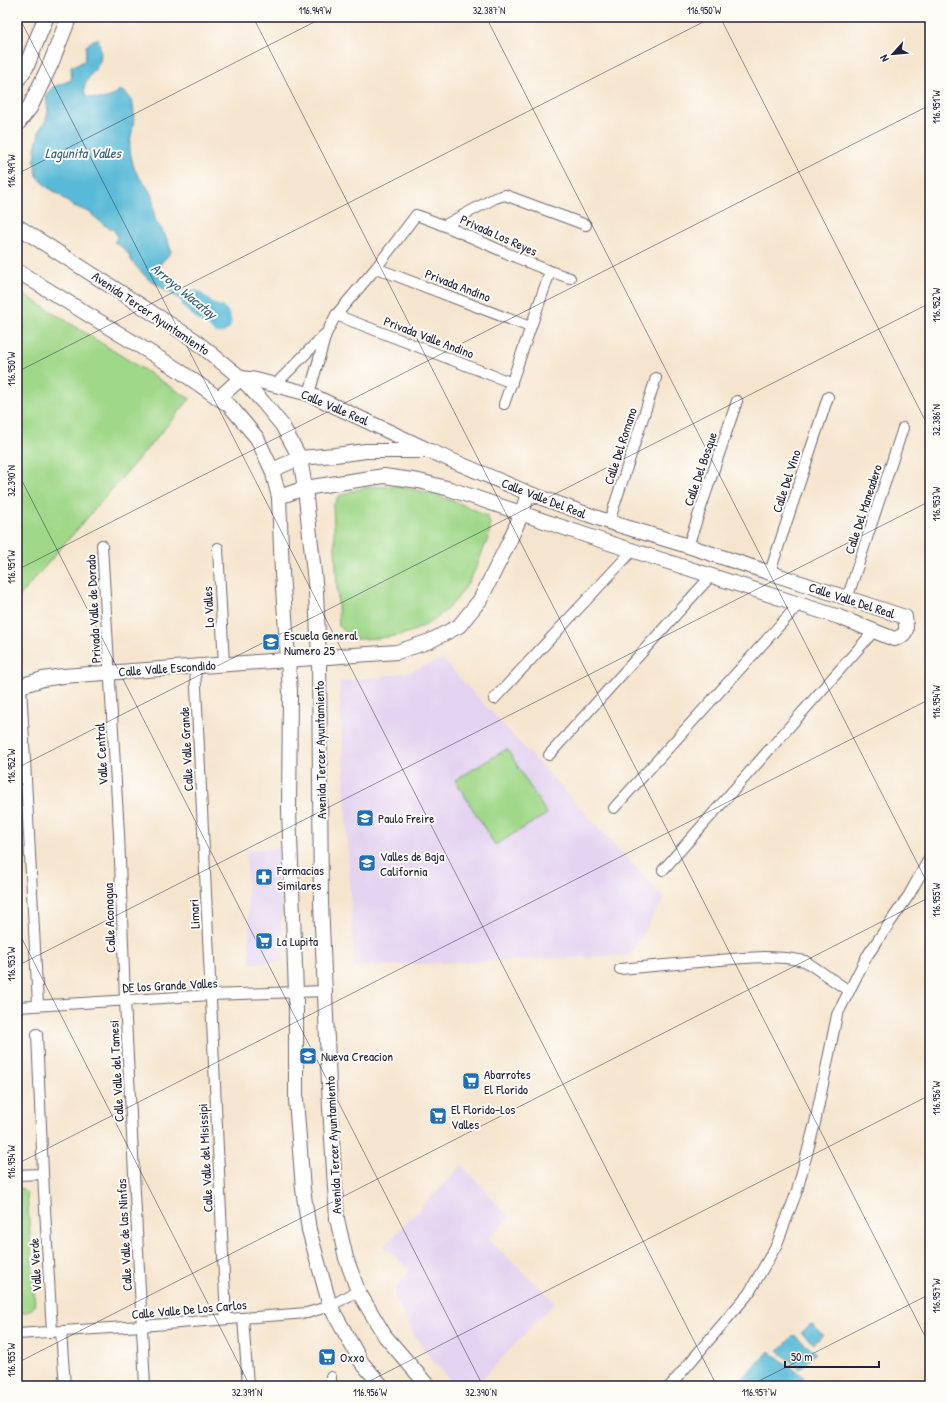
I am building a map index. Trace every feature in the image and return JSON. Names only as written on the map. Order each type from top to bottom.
[{"type":"main road","points":[[17,80],[26,68],[46,17]]},
{"type":"main road","points":[[17,124],[30,107],[51,64],[69,17]]},
{"type":"main road","name":"Avenida Tercer Ayuntamiento","points":[[17,226],[194,339],[241,378],[282,425],[300,458],[306,488],[316,592],[319,658],[321,903],[330,1107],[337,1219],[346,1258],[358,1291],[385,1336],[428,1386]]},
{"type":"main road","points":[[17,271],[171,365],[230,406],[257,438],[272,470],[279,497],[282,573],[290,692],[289,812],[296,992],[296,1100],[303,1189],[309,1230],[330,1306],[362,1363],[382,1386]]},
{"type":"main road","points":[[219,398],[241,378]]},
{"type":"main road","name":"Calle Valle Real","points":[[241,378],[309,394],[430,451]]},
{"type":"main road","name":"Calle Valle Del Real","points":[[272,470],[300,458],[366,451],[430,451],[528,493],[609,522],[770,572],[905,617],[907,628],[905,634],[894,639],[839,617],[522,513],[418,481],[384,476],[306,488],[279,497]]},
{"type":"main road","name":"Calle Valle Escondido","points":[[19,686],[42,679],[63,676],[397,652],[430,641],[459,626],[480,600],[509,542],[522,513],[528,493]]},
{"type":"street","points":[[445,225],[491,199],[505,195],[586,224]]},
{"type":"street","name":"Privada Los Reyes","points":[[376,268],[416,215],[445,225],[550,272],[570,278]]},
{"type":"street","points":[[309,394],[326,334],[336,315],[376,268]]},
{"type":"street","name":"Privada Andino","points":[[376,268],[530,327]]},
{"type":"street","points":[[504,404],[550,272]]},
{"type":"street","name":"Privada Valle Andino","points":[[336,315],[512,383]]},
{"type":"street","points":[[275,385],[326,334]]},
{"type":"street","name":"Calle Del Romano","points":[[609,522],[656,378]]},
{"type":"street","name":"Calle Del Vino","points":[[770,572],[828,397]]},
{"type":"street","name":"Calle Del Bosque","points":[[688,546],[737,401]]},
{"type":"street","name":"Calle Del Maneadero","points":[[847,598],[903,428]]},
{"type":"street","name":"Privada Valle de Dorado","points":[[102,545],[110,672]]},
{"type":"street","name":"Lo Valles","points":[[218,548],[224,665]]},
{"type":"street","points":[[494,700],[633,550]]},
{"type":"street","points":[[549,755],[711,576]]},
{"type":"street","points":[[614,808],[799,604]]},
{"type":"street","points":[[663,870],[874,631]]},
{"type":"street","name":"Calle Valle Grande","points":[[195,667],[203,830]]},
{"type":"street","name":"Valle Central","points":[[110,672],[119,834]]},
{"type":"street","points":[[19,686],[38,1005]]},
{"type":"street","name":"Limari","points":[[203,830],[211,996]]},
{"type":"street","name":"Calle Aconagua","points":[[119,834],[125,1000]]},
{"type":"street","points":[[670,1386],[748,1293],[777,1244],[799,1184],[815,1123],[837,1015],[867,956],[909,895],[930,857]]},
{"type":"street","points":[[620,969],[743,958],[786,958],[805,961],[849,991]]},
{"type":"street","name":"DE los Grande Valles","points":[[17,1006],[325,991]]},
{"type":"street","name":"Calle Valle del Misissipi","points":[[211,996],[226,1318]]},
{"type":"street","name":"Calle Valle del Tamesi","points":[[125,1000],[132,1141]]},
{"type":"street","name":"Valle Verde","points":[[37,1034],[43,1174],[56,1332],[64,1386]]},
{"type":"street","name":"Calle Valle de las Ninfas","points":[[132,1141],[145,1386]]},
{"type":"street","points":[[17,1176],[43,1174]]},
{"type":"street","name":"Calle Valle De Los Carlos","points":[[17,1334],[307,1313],[330,1306],[358,1291]]},
{"type":"street","points":[[244,1318],[248,1386]]},
{"type":"shaded area","points":[[442,659],[664,898],[630,955],[354,967],[339,682],[409,672]]},
{"type":"shaded area","points":[[279,848],[283,962],[250,963],[246,850]]},
{"type":"shaded area","points":[[462,1165],[510,1218],[488,1239],[555,1302],[476,1386],[455,1386],[429,1356],[414,1335],[396,1301],[395,1294],[396,1287],[410,1270],[384,1246]]},
{"type":"green space","points":[[17,290],[190,399],[17,599]]},
{"type":"green space","points":[[369,487],[397,487],[444,498],[468,507],[488,517],[490,528],[487,540],[474,572],[459,596],[450,607],[439,616],[427,624],[400,635],[354,639],[339,627],[333,506],[339,496]]},
{"type":"green space","points":[[507,749],[547,814],[495,845],[455,780]]},
{"type":"green space","points":[[17,1187],[23,1189],[27,1193],[35,1305],[29,1311],[17,1313]]},
{"type":"water","name":"Lagunita Valles","points":[[98,39],[101,59],[86,83],[85,92],[87,97],[108,98],[116,94],[119,90],[126,93],[130,99],[133,105],[134,113],[130,144],[133,165],[152,195],[155,219],[167,239],[171,252],[161,263],[159,268],[161,273],[217,315],[218,319],[216,323],[147,278],[133,263],[126,250],[114,242],[117,238],[113,229],[104,225],[89,212],[71,205],[60,195],[47,187],[37,176],[34,161],[36,156],[35,148],[40,129],[45,122],[48,112],[46,94],[53,87],[71,80],[71,66],[77,65],[85,60],[86,46],[93,40]]},
{"type":"water","points":[[811,1324],[823,1335],[814,1344],[801,1333]]},
{"type":"water","points":[[794,1335],[816,1353],[800,1369],[778,1351]]},
{"type":"water","points":[[769,1351],[804,1377],[796,1386],[735,1386]]},
{"type":"waterway","name":"Arroyo Wacatay","points":[[193,301],[209,314],[218,317],[220,322]]},
{"type":"place","name":"Escuela General Numero 25","points":[[271,642]]},
{"type":"place","name":"Paulo Freire","points":[[365,818]]},
{"type":"place","name":"Valles de Baja California","points":[[367,863]]},
{"type":"place","name":"Farmacias Similares","points":[[264,877]]},
{"type":"place","name":"La Lupita","points":[[264,941]]},
{"type":"place","name":"Nueva Creacion","points":[[308,1056]]},
{"type":"place","name":"Abarrotes El Florido","points":[[471,1081]]},
{"type":"place","name":"El Florido-Los Valles","points":[[438,1116]]},
{"type":"place","name":"Oxxo","points":[[327,1357]]}]
